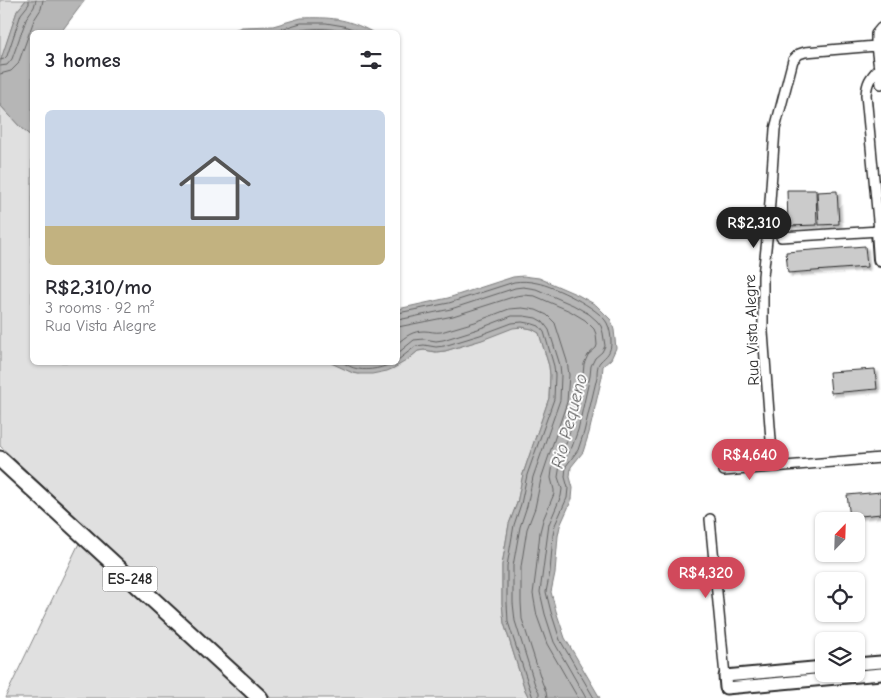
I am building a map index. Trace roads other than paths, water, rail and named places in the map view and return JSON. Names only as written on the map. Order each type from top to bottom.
[{"type":"main road","points":[[880,231],[881,251]]},
{"type":"main road","name":"ES-248","points":[[0,459],[260,698]]},
{"type":"street","points":[[881,28],[876,34],[881,84]]},
{"type":"street","name":"Rua Vista Alegre","points":[[773,467],[763,332],[763,276],[776,129],[794,60],[799,54],[876,46]]},
{"type":"street","points":[[781,237],[880,231],[866,95],[866,86],[869,79],[879,68]]},
{"type":"street","points":[[724,471],[881,458]]},
{"type":"street","points":[[710,519],[726,693],[881,674]]},
{"type":"street","points":[[865,663],[881,662]]},
{"type":"street","points":[[724,676],[815,668]]},
{"type":"water","points":[[26,0],[85,0],[62,30],[30,30],[30,135],[0,104],[0,64],[17,11]]},
{"type":"water","points":[[301,18],[321,18],[346,21],[368,30],[234,30],[242,27],[273,26]]},
{"type":"water","name":"Rio Pequeno","points":[[513,277],[539,278],[578,295],[596,305],[611,320],[614,330],[616,348],[611,359],[603,366],[589,433],[583,452],[571,467],[572,499],[560,526],[551,592],[565,638],[600,698],[529,698],[504,623],[502,565],[509,524],[517,503],[523,474],[549,398],[549,366],[539,333],[522,327],[513,328],[445,351],[418,351],[400,364],[400,309],[448,298]]},
{"type":"water","points":[[335,365],[399,365],[387,371],[372,374],[353,373]]}]
